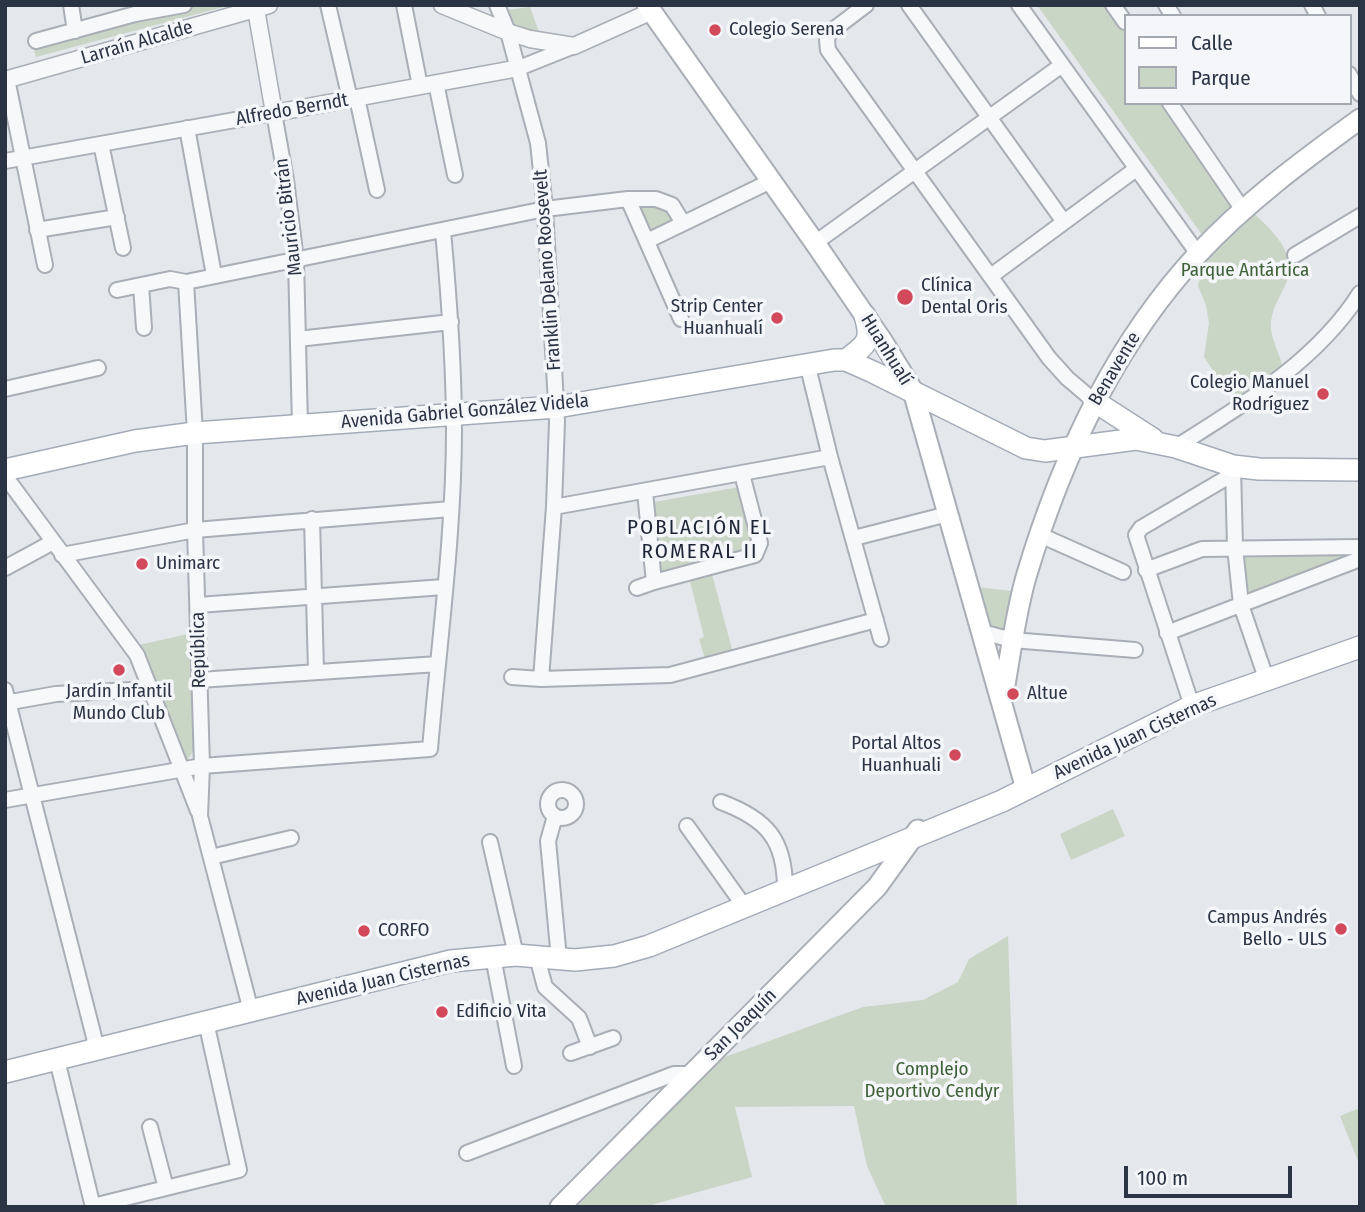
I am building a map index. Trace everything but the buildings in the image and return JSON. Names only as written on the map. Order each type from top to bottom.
[{"type":"main road","name":"Huanhualí","points":[[654,7],[816,243],[913,391],[1004,708],[1017,788]]},
{"type":"main road","name":"Benavente","points":[[1004,708],[1012,640],[1026,578],[1040,535],[1094,401],[1134,334],[1198,254],[1243,209],[1289,170],[1360,119]]},
{"type":"main road","points":[[846,360],[866,343],[870,332],[865,316]]},
{"type":"main road","name":"Avenida Gabriel González Videla","points":[[5,470],[135,441],[195,433],[557,407],[807,363],[846,360],[1026,448],[1045,451],[1136,439],[1168,445]]},
{"type":"main road","points":[[1094,401],[1168,445],[1233,470],[1360,470]]},
{"type":"main road","name":"Avenida Juan Cisternas","points":[[5,1072],[451,961],[526,956],[575,960],[614,956],[637,949],[914,836],[1192,706],[1360,647]]},
{"type":"main road","name":"San Joaquín","points":[[559,1207],[877,887],[914,836]]},
{"type":"street","points":[[71,5],[75,31]]},
{"type":"street","name":"Larraín Alcalde","points":[[36,41],[135,14],[182,5]]},
{"type":"street","points":[[328,5],[377,190]]},
{"type":"street","points":[[404,5],[455,175]]},
{"type":"street","points":[[442,5],[530,39],[574,46],[654,7]]},
{"type":"street","name":"Franklin Delano Roosevelt","points":[[497,5],[519,68],[538,143],[545,209],[557,407],[554,507],[541,679]]},
{"type":"street","points":[[866,5],[832,30],[827,45],[915,172],[1054,363],[1094,401]]},
{"type":"street","points":[[909,5],[1064,222]]},
{"type":"street","points":[[1019,5],[1198,254]]},
{"type":"street","points":[[1113,5],[1124,21]]},
{"type":"street","name":"Larraín Alcalde","points":[[6,80],[263,7]]},
{"type":"street","name":"Mauricio Bitrán","points":[[263,7],[274,113],[296,260],[300,426]]},
{"type":"street","name":"Alfredo Berndt","points":[[5,162],[519,68],[574,46]]},
{"type":"street","points":[[816,243],[1062,65]]},
{"type":"street","points":[[1351,78],[1360,94]]},
{"type":"street","points":[[6,80],[45,265]]},
{"type":"street","points":[[1171,105],[1243,209]]},
{"type":"street","points":[[187,128],[214,275]]},
{"type":"street","points":[[101,144],[123,248]]},
{"type":"street","points":[[991,276],[1136,169]]},
{"type":"street","points":[[647,241],[771,181]]},
{"type":"street","points":[[117,290],[170,279],[186,282],[545,209],[628,199],[666,201],[672,205],[683,223]]},
{"type":"street","points":[[628,199],[681,319]]},
{"type":"street","points":[[1295,255],[1360,216]]},
{"type":"street","points":[[37,230],[117,217]]},
{"type":"street","points":[[5,800],[202,766],[430,749],[451,509],[454,414],[451,322],[443,231]]},
{"type":"street","name":"República","points":[[186,282],[195,433],[202,766],[200,816],[251,1011]]},
{"type":"street","points":[[141,285],[144,328]]},
{"type":"street","points":[[1168,445],[1235,410],[1295,365],[1339,321],[1360,293]]},
{"type":"street","points":[[298,339],[451,322]]},
{"type":"street","points":[[807,363],[830,457],[881,639]]},
{"type":"street","points":[[5,389],[98,368]]},
{"type":"street","points":[[554,507],[830,457]]},
{"type":"street","points":[[1233,470],[1235,547],[1241,605],[1267,681]]},
{"type":"street","points":[[1192,706],[1136,535],[1137,531],[1233,470]]},
{"type":"street","points":[[637,588],[755,555],[760,543],[742,474]]},
{"type":"street","points":[[5,476],[137,655],[200,816]]},
{"type":"street","points":[[645,492],[654,582]]},
{"type":"street","points":[[62,555],[195,530],[451,509]]},
{"type":"street","points":[[854,538],[948,514]]},
{"type":"street","points":[[313,519],[316,671]]},
{"type":"street","points":[[1040,535],[1123,572]]},
{"type":"street","points":[[5,568],[53,542]]},
{"type":"street","points":[[1146,570],[1202,549],[1360,547]]},
{"type":"street","points":[[1167,633],[1360,559]]},
{"type":"street","points":[[198,606],[444,587]]},
{"type":"street","points":[[512,677],[541,679],[670,675],[876,620]]},
{"type":"street","points":[[982,632],[1012,640],[1135,650]]},
{"type":"street","points":[[199,680],[438,664]]},
{"type":"street","points":[[95,1049],[6,698],[151,689]]},
{"type":"street","points":[[721,802],[735,807],[762,824],[774,837],[780,847],[785,889]]},
{"type":"street","points":[[555,816],[548,841],[559,959]]},
{"type":"street","points":[[687,826],[744,906]]},
{"type":"street","points":[[212,857],[291,838]]},
{"type":"street","points":[[489,842],[526,956],[545,987],[579,1018],[590,1047]]},
{"type":"street","points":[[493,957],[514,1066]]},
{"type":"street","points":[[57,1060],[92,1203],[97,1205],[239,1170],[206,1022]]},
{"type":"street","points":[[571,1054],[613,1038]]},
{"type":"street","points":[[467,1153],[674,1074],[691,1074]]},
{"type":"street","points":[[150,1127],[166,1188]]},
{"type":"green space","points":[[200,5],[231,5],[36,57],[34,50],[122,23]]},
{"type":"green space","points":[[1037,5],[1105,5],[1124,32],[1124,105],[1164,105],[1234,207],[1205,239]]},
{"type":"green space","points":[[530,7],[539,32],[526,32],[511,27],[506,15],[508,10]]},
{"type":"green space","points":[[635,207],[669,208],[677,222],[647,233]]},
{"type":"green space","name":"Parque Antártica","points":[[1249,209],[1280,241],[1289,260],[1290,270],[1271,321],[1282,365],[1233,400],[1204,357],[1209,323],[1206,305],[1198,286],[1207,249]]},
{"type":"green space","points":[[739,487],[754,542],[752,547],[747,551],[662,573],[656,565],[654,502]]},
{"type":"green space","points":[[1360,552],[1254,593],[1250,592],[1245,584],[1243,563],[1247,554]]},
{"type":"green space","points":[[1021,568],[1008,634],[987,626],[977,587],[1011,591]]},
{"type":"green space","points":[[712,574],[733,653],[705,659],[699,639],[704,637],[690,581]]},
{"type":"green space","points":[[192,633],[194,750],[188,759],[139,645]]},
{"type":"green space","points":[[1113,809],[1125,836],[1071,860],[1060,834]]},
{"type":"green space","name":"Complejo Deportivo Cendyr","points":[[1008,936],[1017,1207],[886,1207],[867,1166],[854,1106],[735,1107],[752,1177],[644,1207],[577,1207],[722,1058],[863,1007],[923,1000],[958,982],[969,959]]},
{"type":"green space","points":[[1360,1108],[1360,1166],[1340,1116]]},
{"type":"place","name":"Colegio Serena","points":[[715,30]]},
{"type":"place","name":"Clínica Dental Oris","points":[[905,297]]},
{"type":"place","name":"Strip Center Huanhualí","points":[[777,318]]},
{"type":"place","name":"Colegio Manuel Rodríguez","points":[[1323,394]]},
{"type":"place","name":"Unimarc","points":[[142,564]]},
{"type":"place","name":"Jardín Infantil Mundo Club","points":[[119,670]]},
{"type":"place","name":"Altue","points":[[1013,694]]},
{"type":"place","name":"Portal Altos Huanhuali","points":[[955,755]]},
{"type":"place","name":"Campus Andrés Bello - ULS","points":[[1341,929]]},
{"type":"place","name":"CORFO","points":[[364,931]]},
{"type":"place","name":"Edificio Vita","points":[[442,1012]]},
{"type":"district","name":"POBLACIÓN EL ROMERAL II","points":[[700,540]]}]
